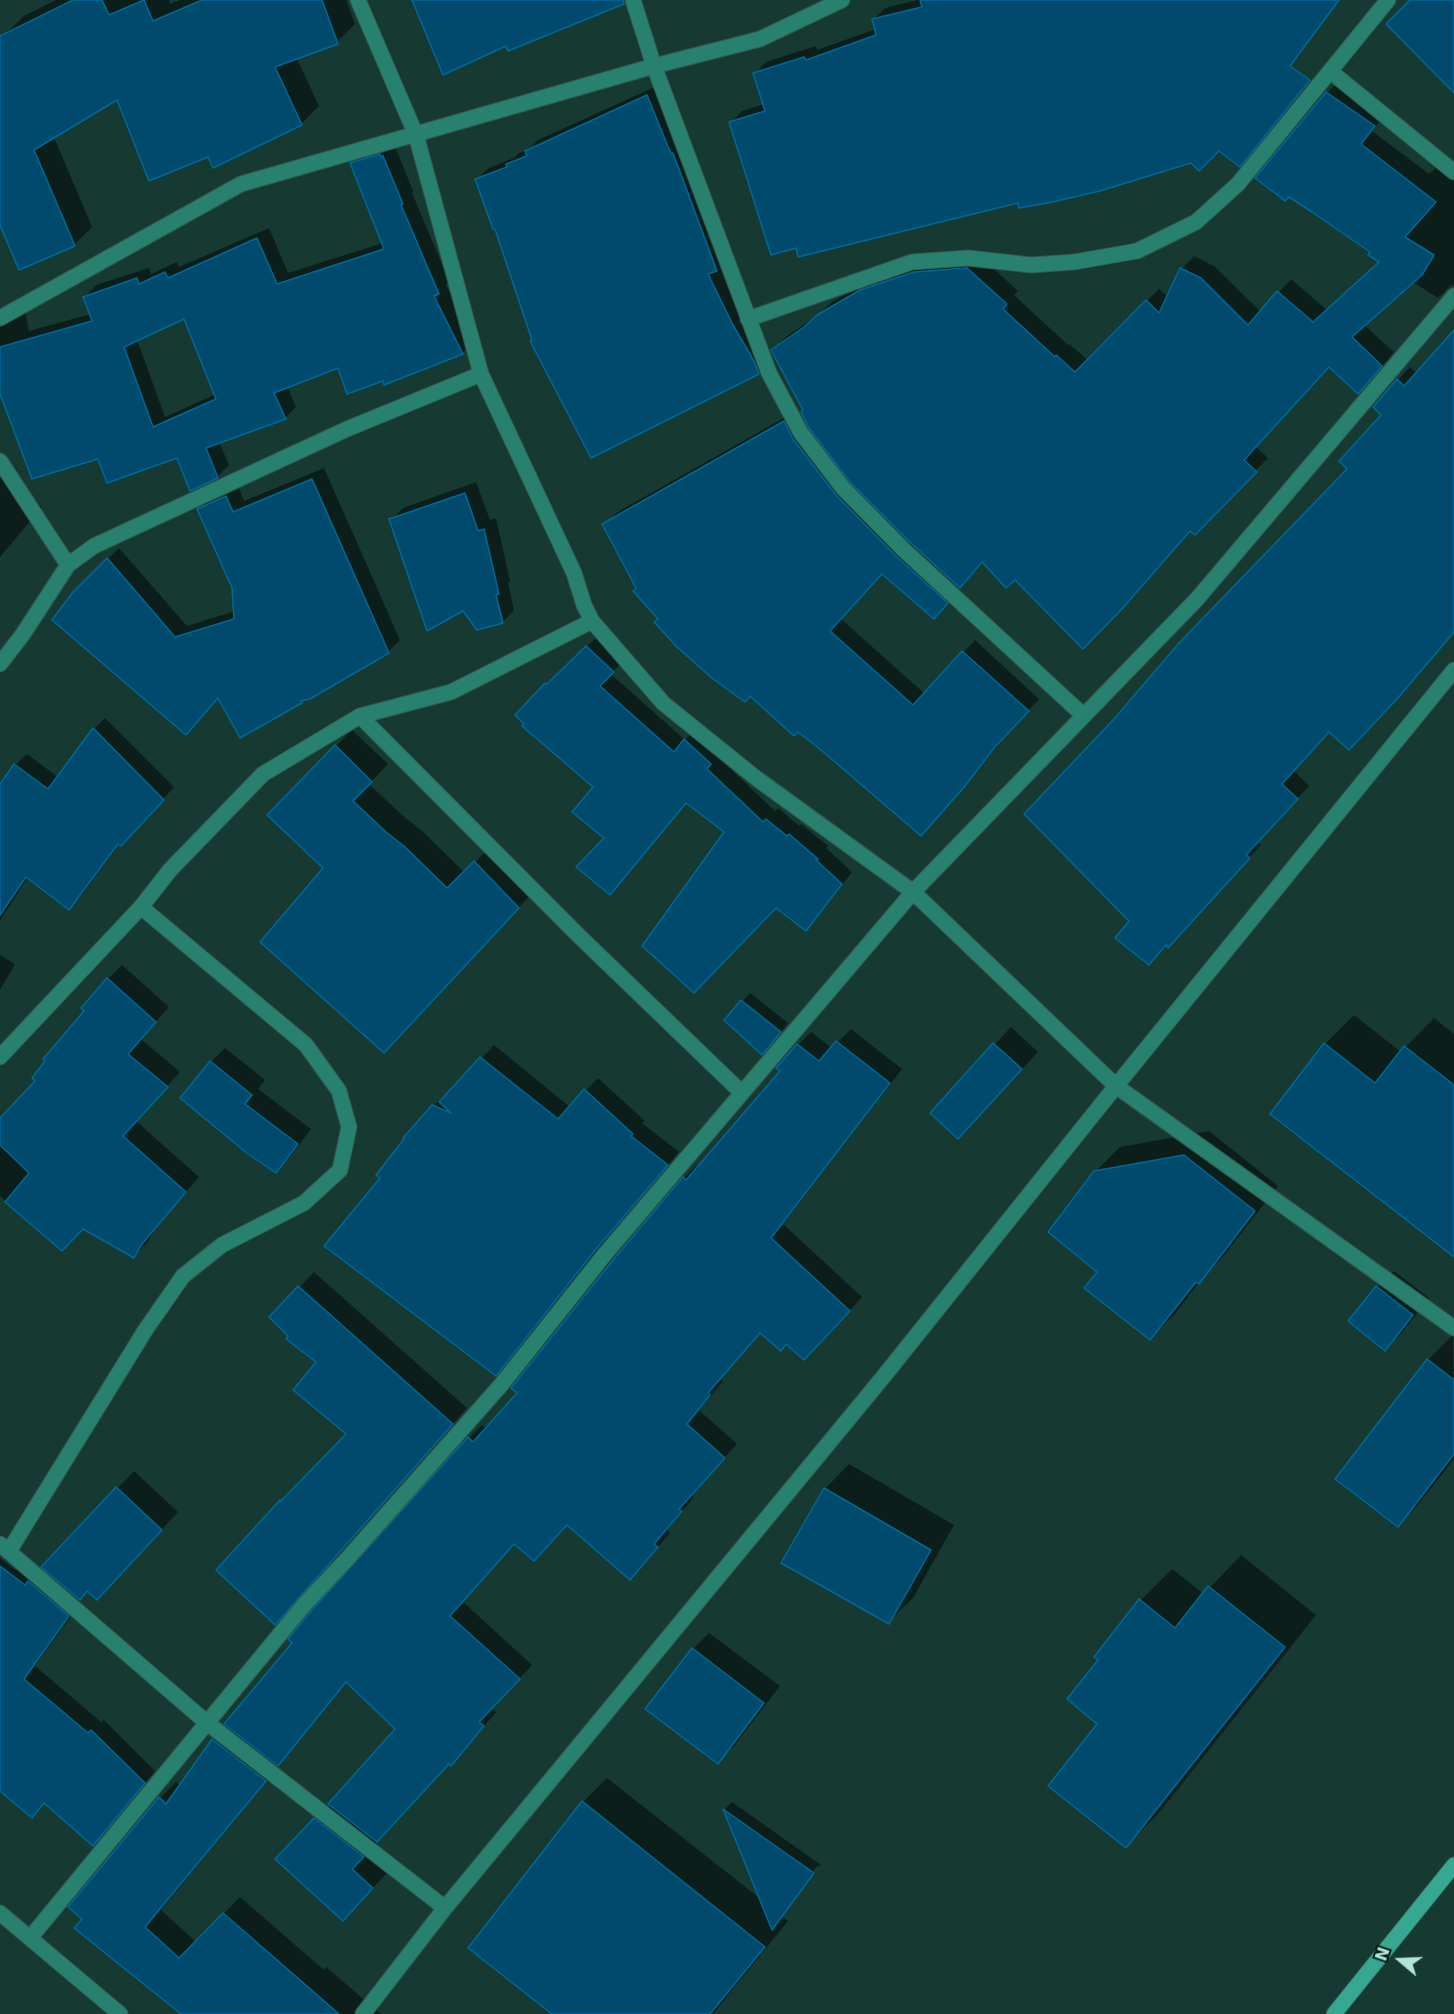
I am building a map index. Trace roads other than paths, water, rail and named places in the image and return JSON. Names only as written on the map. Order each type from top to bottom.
[{"type":"main road","points":[[1334,2014],[1454,1865]]},
{"type":"street","points":[[358,0],[416,135],[481,374],[574,573],[584,605],[592,621],[663,703],[756,778],[913,892],[1116,1086],[1454,1328]]},
{"type":"street","points":[[633,0],[654,66],[748,319],[769,373],[801,433],[843,488],[904,550],[1084,716]]},
{"type":"street","points":[[0,318],[241,184],[654,66],[760,39],[842,0]]},
{"type":"street","points":[[748,319],[912,262],[968,258],[1031,265],[1074,262],[1137,251],[1196,222],[1238,184],[1388,0]]},
{"type":"street","points":[[1330,71],[1454,172]]},
{"type":"street","points":[[30,1938],[304,1605],[501,1384],[605,1254],[913,892],[1197,599],[1454,296]]},
{"type":"street","points":[[0,664],[23,634],[68,565],[94,546],[347,429],[481,374]]},
{"type":"street","points":[[0,460],[68,565]]},
{"type":"street","points":[[0,1057],[141,907],[170,870],[263,774],[360,716],[452,692],[592,621]]},
{"type":"street","points":[[363,2014],[445,1908],[877,1385],[1454,670]]},
{"type":"street","points":[[360,716],[561,919],[742,1094]]},
{"type":"street","points":[[141,907],[306,1045],[339,1091],[350,1127],[340,1170],[304,1203],[222,1245],[183,1276],[4,1548],[206,1722],[445,1908]]},
{"type":"street","points":[[0,1913],[120,2014]]}]
